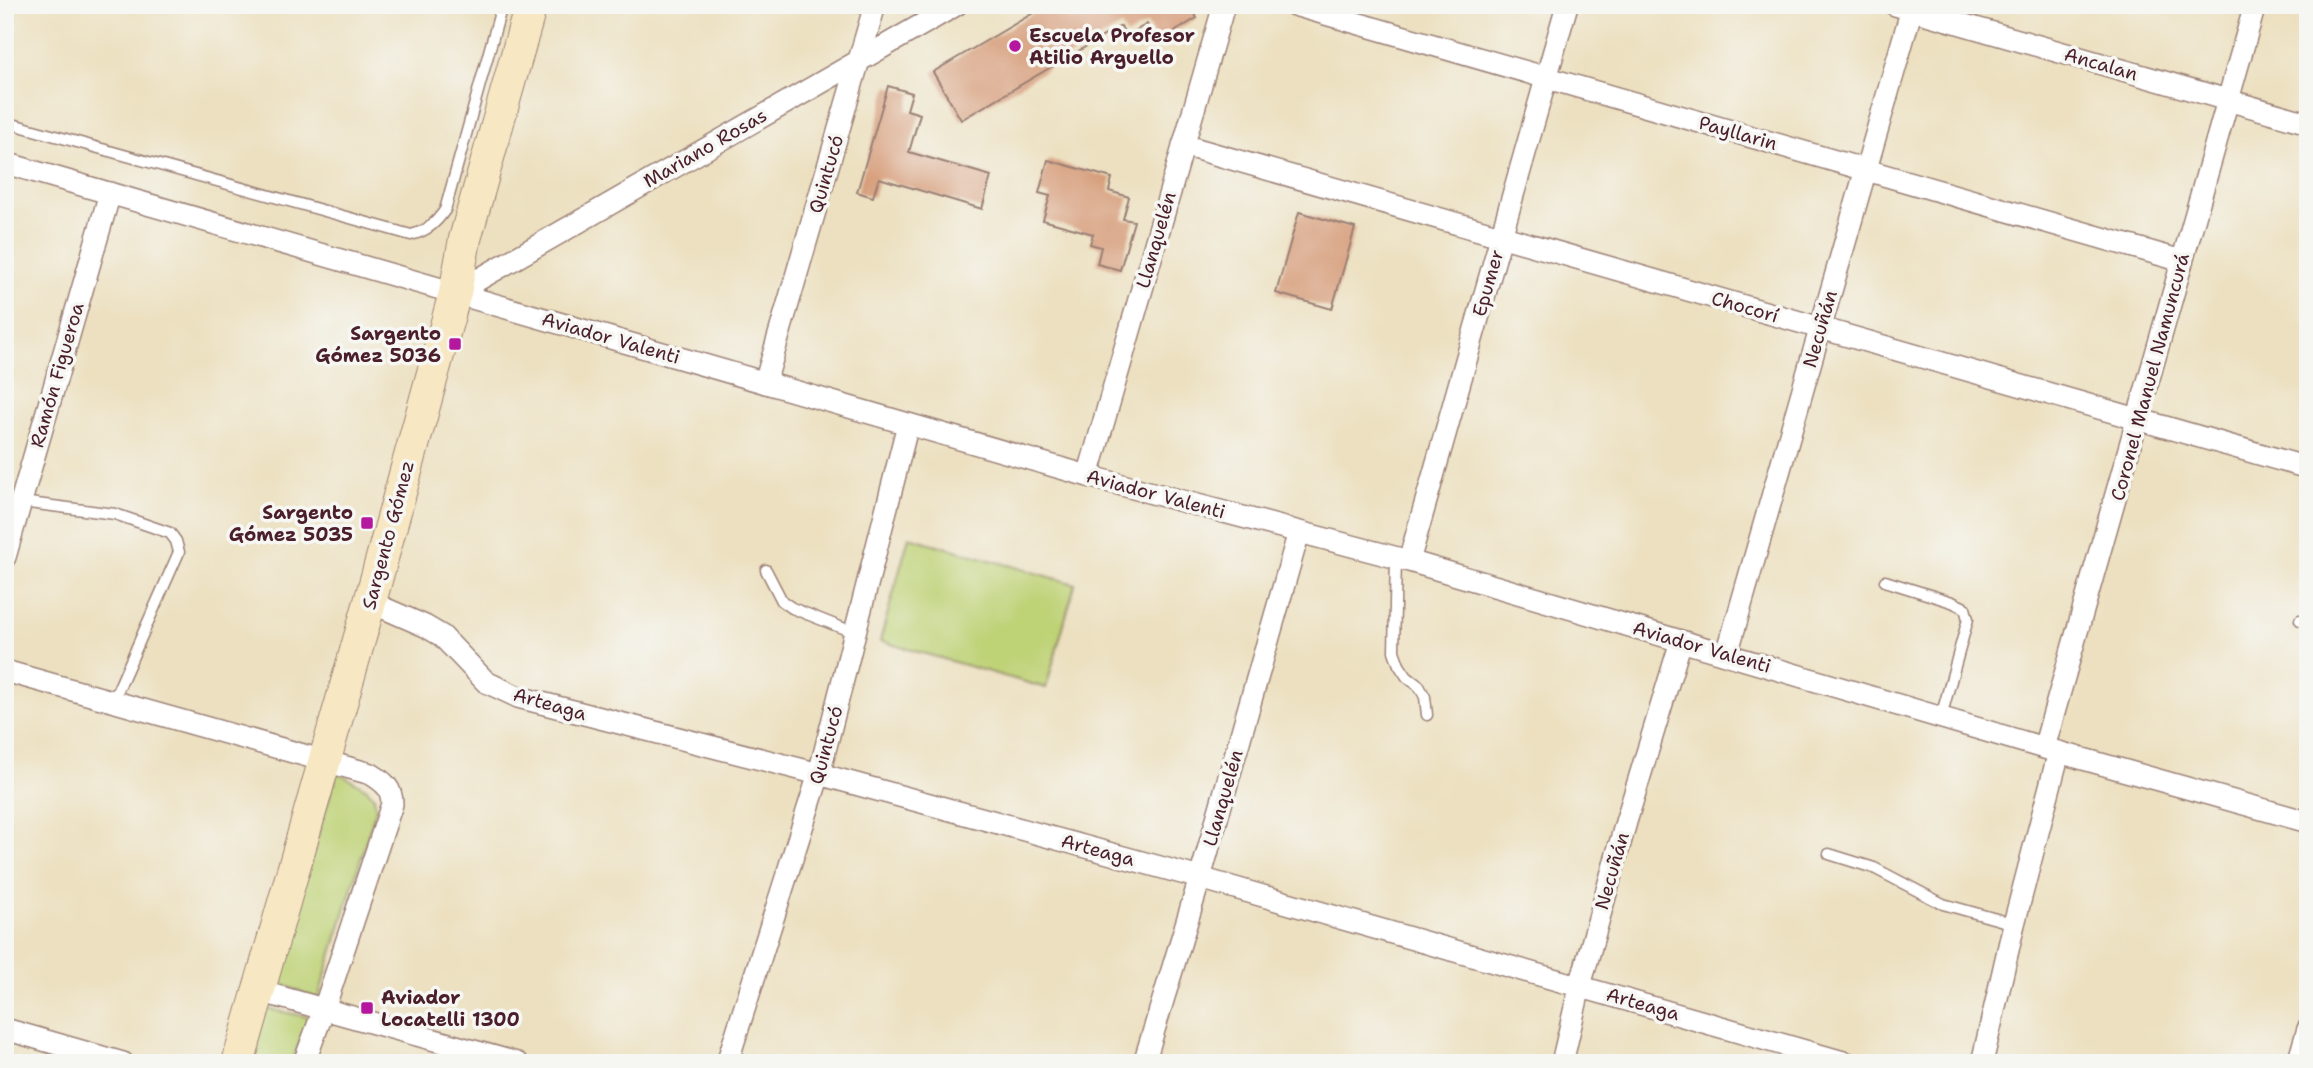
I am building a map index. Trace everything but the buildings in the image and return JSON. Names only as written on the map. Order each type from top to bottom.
[{"type":"main road","name":"Sargento Gómez","points":[[238,1063],[370,602],[455,293],[465,239],[531,5]]},
{"type":"street","name":"Mariano Rosas","points":[[455,293],[956,5]]},
{"type":"street","name":"Llanquelén","points":[[1088,476],[1224,5]]},
{"type":"street","name":"Payllarin","points":[[1294,5],[2182,261]]},
{"type":"street","name":"Epumer","points":[[1402,559],[1502,235],[1567,5]]},
{"type":"street","name":"Coronel Manuel Namuncurá","points":[[1982,1063],[2052,750],[2138,421],[2255,5]]},
{"type":"street","name":"Quintucó","points":[[765,383],[859,60],[867,7]]},
{"type":"street","name":"Ancalan","points":[[1906,7],[2308,123]]},
{"type":"street","name":"Necuñán","points":[[1727,653],[1820,329],[1906,7]]},
{"type":"street","name":"Chocorí","points":[[1183,145],[2308,468]]},
{"type":"street","name":"Aviador Valenti","points":[[5,163],[1088,476],[1402,559],[2052,750],[2308,822]]},
{"type":"street","name":"Ramón Figueroa","points":[[5,557],[110,193]]},
{"type":"street","name":"Quintucó","points":[[727,1063],[819,774],[908,424]]},
{"type":"street","name":"Llanquelén","points":[[1144,1063],[1299,532]]},
{"type":"street","name":"Arteaga","points":[[370,602],[442,636],[486,682],[518,697],[819,774],[1200,878],[1847,1063]]},
{"type":"street","name":"Necuñán","points":[[1562,1063],[1580,986],[1626,822],[1681,641]]},
{"type":"street","points":[[5,671],[372,774],[385,783],[392,794],[392,804],[304,1063]]},
{"type":"street","points":[[258,991],[517,1063]]},
{"type":"street","points":[[5,1029],[123,1063]]},
{"type":"street","points":[[2298,1063],[2308,1029]]},
{"type":"lane","points":[[5,122],[411,235],[424,232],[445,210],[502,5]]},
{"type":"lane","points":[[21,502],[136,519],[170,533],[176,541],[179,552],[113,701]]},
{"type":"lane","points":[[1402,559],[1394,651],[1407,677],[1419,686],[1425,697],[1427,715]]},
{"type":"lane","points":[[766,570],[782,601],[792,608],[855,633]]},
{"type":"lane","points":[[1885,581],[1965,608],[1968,619],[1941,717]]},
{"type":"lane","points":[[1829,854],[1874,868],[1942,904],[2014,924]]},
{"type":"green space","points":[[909,537],[1075,584],[1046,688],[880,641]]},
{"type":"green space","points":[[337,772],[367,789],[374,797],[376,809],[318,999],[274,981]]},
{"type":"green space","points":[[263,1008],[309,1017],[292,1063],[247,1063]]},
{"type":"place","name":"Escuela Profesor Atilio Arguello","points":[[1015,46]]},
{"type":"place","name":"Sargento Gómez 5036","points":[[455,344]]},
{"type":"place","name":"Sargento Gómez 5035","points":[[367,523]]},
{"type":"place","name":"Aviador Locatelli 1300","points":[[367,1008]]}]
